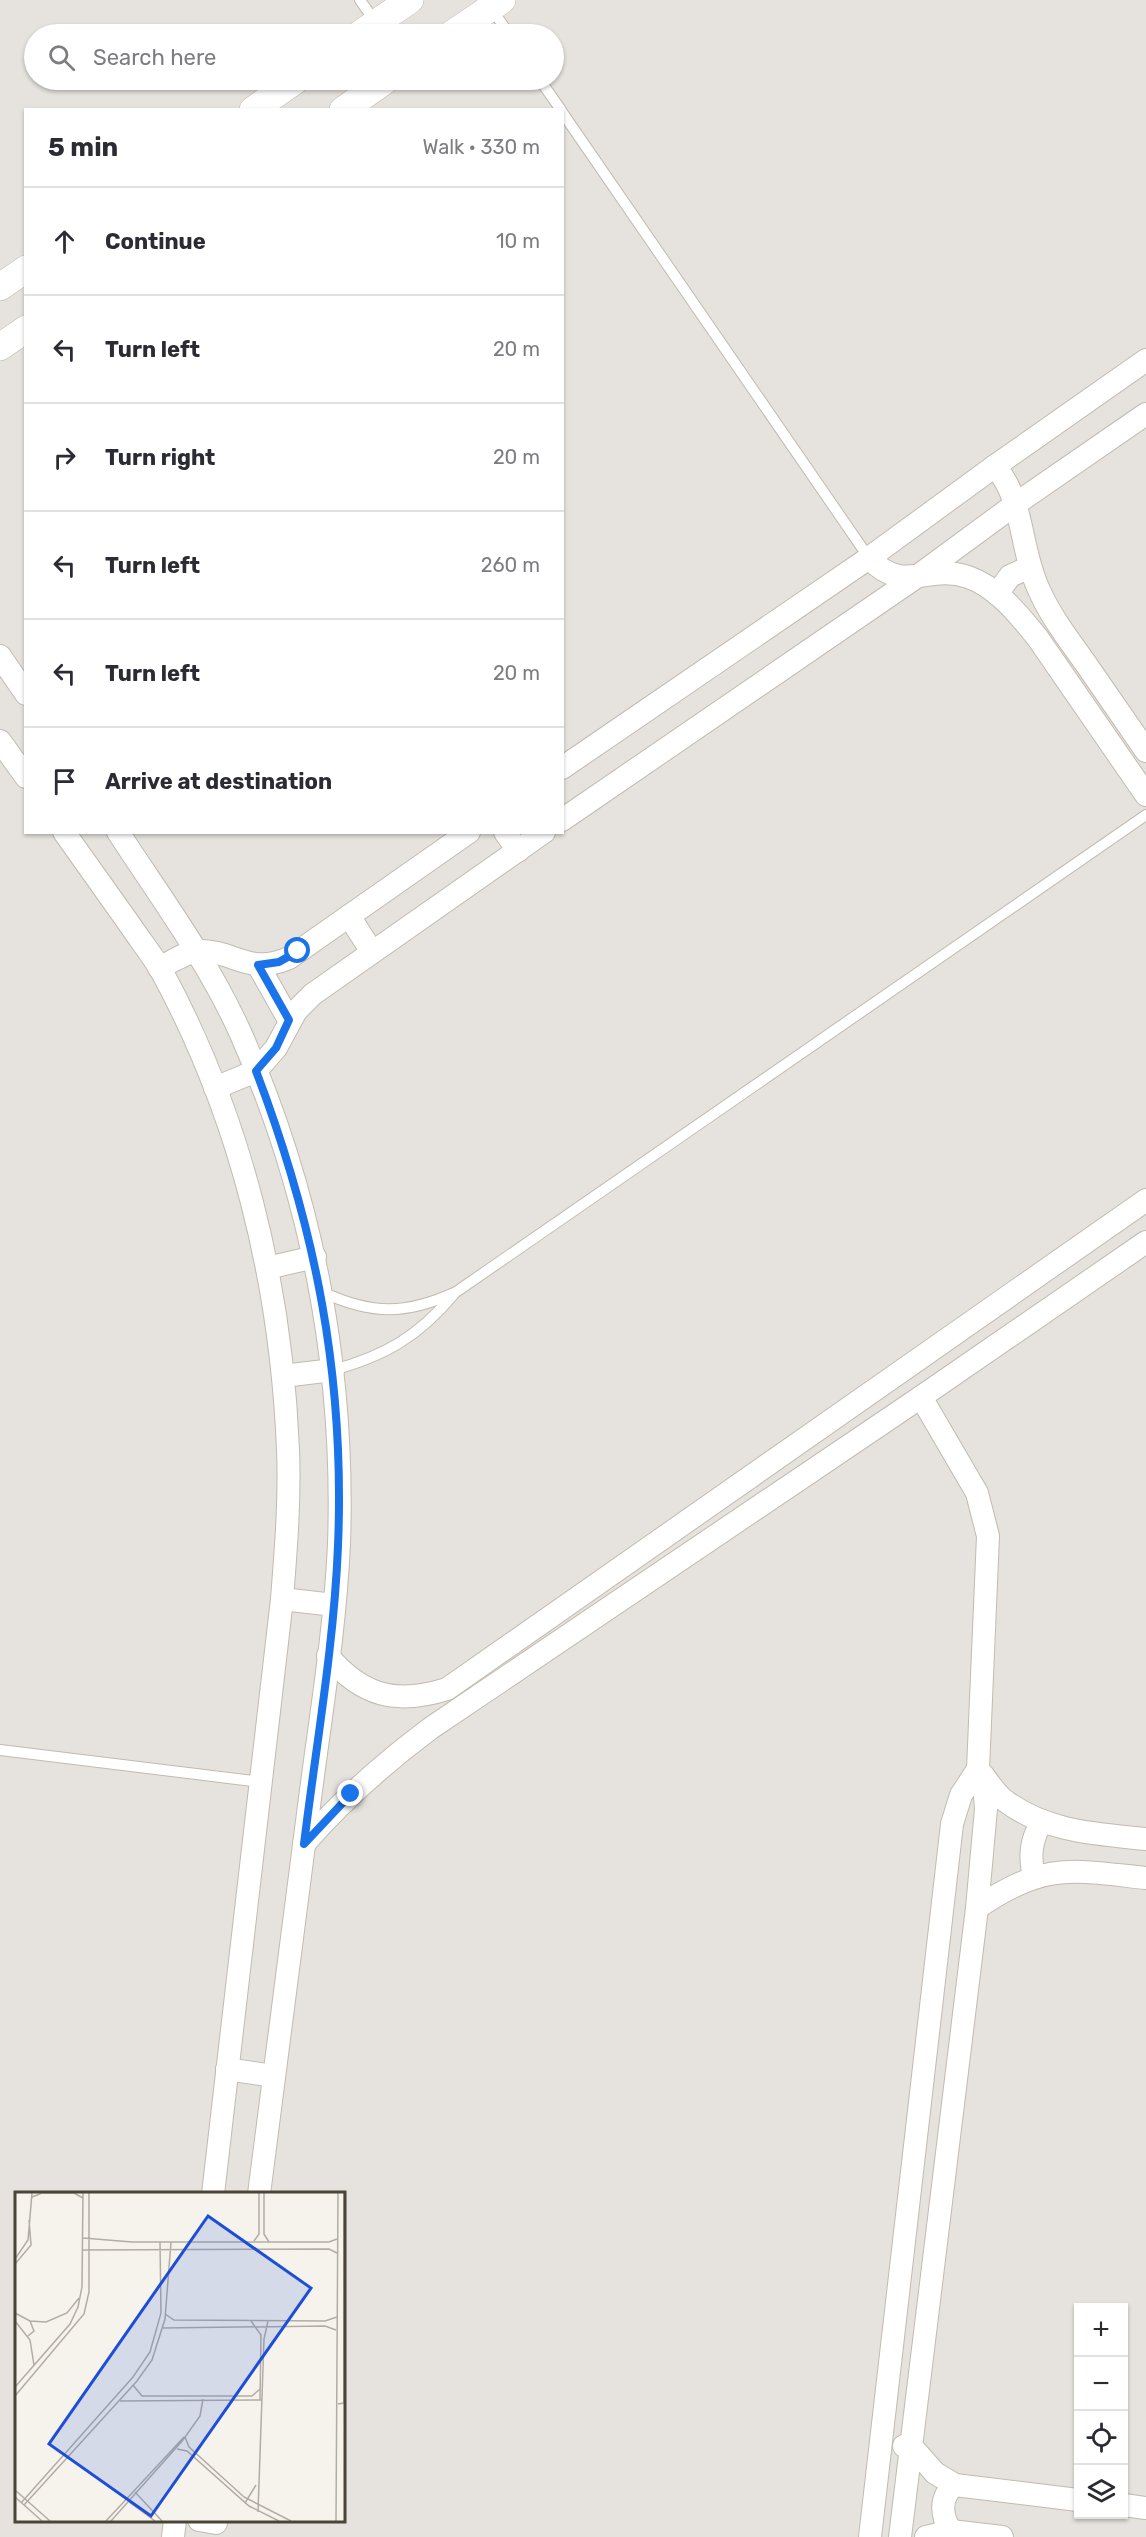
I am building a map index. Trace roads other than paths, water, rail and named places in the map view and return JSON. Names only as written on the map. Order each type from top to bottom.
[{"type":"street","points":[[375,24],[410,0]]},
{"type":"street","points":[[467,24],[496,4]]},
{"type":"street","points":[[266,106],[284,90]]},
{"type":"street","points":[[346,108],[372,90]]},
{"type":"street","points":[[0,346],[24,330]]},
{"type":"street","points":[[564,767],[869,558],[994,466],[1146,360]]},
{"type":"street","points":[[564,819],[915,578],[1017,503],[1146,414]]},
{"type":"street","points":[[994,466],[1004,477],[1017,503],[1021,536],[1030,567],[1048,608],[1146,751]]},
{"type":"street","points":[[869,558],[878,568],[902,578],[950,573],[967,576],[983,583],[997,594],[1018,614],[1054,660],[1146,795]]},
{"type":"street","points":[[997,594],[1010,576],[1030,567]]},
{"type":"street","points":[[1054,660],[1073,646]]},
{"type":"street","points":[[0,656],[24,691]]},
{"type":"street","points":[[0,741],[24,774]]},
{"type":"street","points":[[65,834],[159,968],[189,1026],[215,1088],[236,1146],[267,1268],[283,1376],[288,1451],[288,1504],[282,1599],[213,2192]]},
{"type":"street","points":[[119,834],[221,993],[256,1071],[279,1132],[315,1257],[333,1370],[340,1491],[334,1605],[259,2192]]},
{"type":"street","points":[[159,968],[196,951],[258,965],[289,958],[466,834]]},
{"type":"street","points":[[215,1088],[256,1071],[276,1048],[289,1020],[313,994],[372,952],[511,842],[537,834]]},
{"type":"street","points":[[349,916],[372,952]]},
{"type":"street","points":[[258,965],[289,1020]]},
{"type":"street","points":[[328,1656],[342,1673],[360,1686],[381,1694],[403,1698],[425,1696],[447,1689],[1146,1200]]},
{"type":"street","points":[[304,1844],[376,1770],[431,1728],[1146,1242]]},
{"type":"street","points":[[267,1268],[315,1257]]},
{"type":"street","points":[[283,1376],[333,1370]]},
{"type":"street","points":[[900,2537],[977,1908],[986,1809],[978,1769],[988,1536],[977,1493],[921,1397]]},
{"type":"street","points":[[786,1453],[802,1477]]},
{"type":"street","points":[[282,1599],[334,1605]]},
{"type":"street","points":[[482,1665],[496,1685]]},
{"type":"street","points":[[978,1769],[1002,1799],[1029,1816],[1064,1830],[1146,1839]]},
{"type":"street","points":[[870,2537],[951,1824],[961,1795],[978,1769]]},
{"type":"street","points":[[1034,1877],[1030,1863],[1031,1848],[1042,1821]]},
{"type":"street","points":[[977,1908],[1005,1889],[1034,1877],[1072,1870],[1146,1878]]},
{"type":"street","points":[[227,2069],[274,2076]]},
{"type":"street","points":[[882,2442],[912,2447],[935,2474],[955,2485],[1074,2500]]},
{"type":"street","points":[[951,2531],[943,2511],[944,2500],[949,2490],[955,2485]]},
{"type":"street","points":[[1128,2506],[1146,2508]]},
{"type":"street","points":[[173,2537],[175,2522]]},
{"type":"street","points":[[926,2537],[951,2531],[1002,2537]]},
{"type":"lane","points":[[360,0],[367,24]]},
{"type":"lane","points":[[496,4],[505,24]]},
{"type":"lane","points":[[547,90],[560,108]]},
{"type":"lane","points":[[564,114],[869,558]]},
{"type":"lane","points":[[322,1292],[347,1304],[384,1310],[403,1310],[430,1304],[456,1292],[1146,815]]},
{"type":"lane","points":[[333,1370],[362,1363],[414,1335],[437,1315],[456,1292]]},
{"type":"lane","points":[[0,1750],[261,1782]]}]
